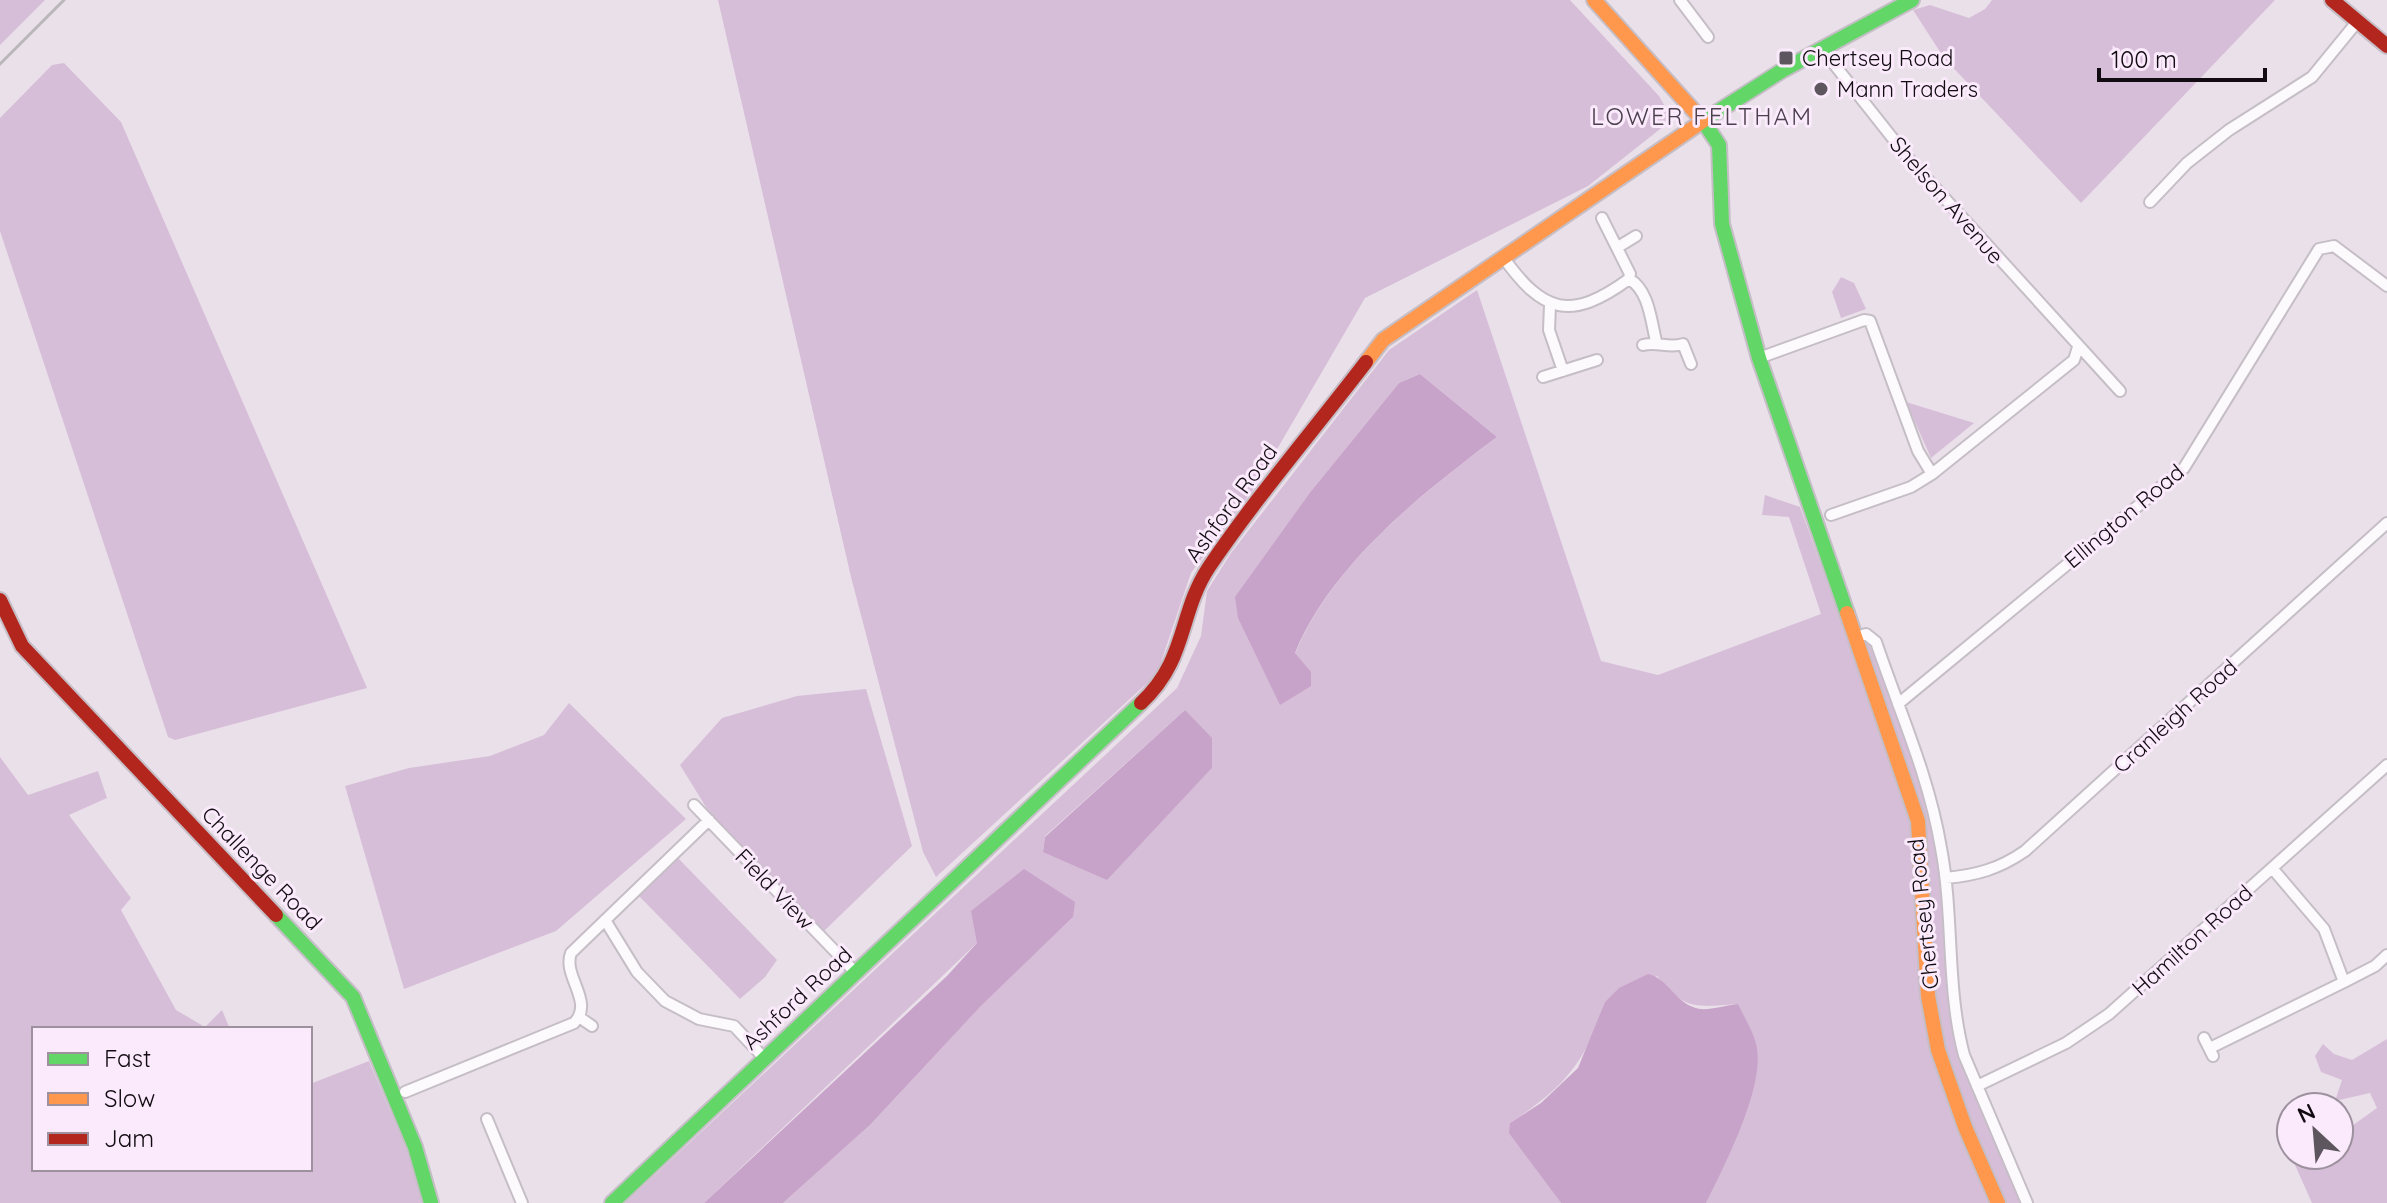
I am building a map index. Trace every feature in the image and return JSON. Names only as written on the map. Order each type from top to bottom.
[{"type":"main road","name":"Chertsey Road","points":[[1594,0],[1703,121],[1719,145],[1722,224],[1759,358],[1918,816],[1928,997],[1946,1085],[1998,1203]]},
{"type":"main road","name":"Ashford Road","points":[[612,1203],[1162,682],[1175,662],[1195,596],[1208,569],[1383,340],[1703,121],[1822,49],[1912,0]]},
{"type":"main road","points":[[2332,0],[2387,46]]},
{"type":"main road","name":"Challenge Road","points":[[0,600],[22,646],[353,997],[415,1147],[431,1203]]},
{"type":"street","points":[[1683,1],[1708,37]]},
{"type":"street","points":[[2150,202],[2187,163],[2229,130],[2312,77],[2357,22]]},
{"type":"street","name":"Shelson Avenue","points":[[1822,49],[1909,159],[2120,391]]},
{"type":"street","points":[[1602,218],[1629,265],[1629,279]]},
{"type":"street","points":[[1618,247],[1636,236]]},
{"type":"street","name":"Ellington Road","points":[[1898,704],[2184,468],[2287,304],[2312,255],[2326,246],[2334,246],[2387,286]]},
{"type":"street","points":[[1503,257],[1525,287],[1550,305],[1562,307],[1582,303],[1629,279]]},
{"type":"street","points":[[1629,279],[1638,284],[1643,294],[1656,341]]},
{"type":"street","points":[[1550,305],[1549,330],[1563,371]]},
{"type":"street","points":[[1759,358],[1864,320],[1870,321],[1918,451],[1932,474]]},
{"type":"street","points":[[1643,345],[1656,341],[1675,347],[1683,344],[1691,364]]},
{"type":"street","points":[[1831,515],[1911,487],[1932,474],[2074,360],[2078,347]]},
{"type":"street","points":[[1543,377],[1597,360]]},
{"type":"street","name":"Cranleigh Road","points":[[1946,878],[1974,876],[2002,867],[2025,851],[2387,523]]},
{"type":"street","name":"Chertsey Road","points":[[1855,637],[1872,636],[1923,772],[1946,878],[1955,1013],[1964,1055],[2027,1203]]},
{"type":"street","name":"Hamilton Road","points":[[1977,1086],[2066,1043],[2109,1014],[2387,765]]},
{"type":"street","name":"Field View","points":[[694,805],[856,973]]},
{"type":"street","points":[[579,1017],[581,1001],[568,959],[709,820]]},
{"type":"street","points":[[2272,868],[2324,929],[2344,982]]},
{"type":"street","points":[[605,920],[637,972],[665,1001],[699,1019],[734,1026],[765,1059]]},
{"type":"street","points":[[2209,1047],[2375,966],[2387,955]]},
{"type":"street","points":[[579,1017],[592,1026]]},
{"type":"street","points":[[405,1092],[549,1034],[579,1017]]},
{"type":"street","points":[[487,1119],[522,1203]]},
{"type":"shaded area","points":[[0,0],[45,0],[0,45]]},
{"type":"shaded area","points":[[718,0],[1570,0],[1659,96],[1670,115],[1664,126],[1588,186],[1365,298],[1255,487],[1191,573],[1157,674],[936,877],[923,852],[851,577]]},
{"type":"shaded area","points":[[1992,0],[2275,0],[2081,203],[1944,58],[1913,10],[1930,5],[1969,18],[1985,9]]},
{"type":"shaded area","points":[[64,63],[121,122],[367,688],[175,740],[168,737],[0,231],[0,118],[52,65]]},
{"type":"shaded area","points":[[1841,277],[1854,283],[1866,309],[1841,318],[1832,292]]},
{"type":"shaded area","points":[[1477,290],[1601,661],[1658,675],[1821,614],[1789,517],[1762,515],[1765,495],[1800,507],[1912,817],[1925,1007],[1993,1203],[1706,1203],[1745,1114],[1738,1004],[1702,1006],[1684,1001],[1657,976],[1605,1002],[1589,1042],[1570,1072],[1545,1098],[1510,1123],[1510,1133],[1561,1203],[783,1203],[870,1125],[981,1006],[1073,917],[977,943],[704,1203],[625,1203],[1177,688],[1201,636],[1207,591],[1231,553],[1389,350]],"holes":[[[1420,374],[1497,437],[1409,507],[1355,561],[1311,621],[1295,654],[1312,490],[1399,383]],[[1185,710],[1212,768],[1107,879],[1043,851],[1045,836]]]},
{"type":"shaded area","points":[[1420,374],[1497,437],[1381,533],[1331,590],[1295,653],[1311,672],[1311,686],[1280,705],[1238,618],[1235,597],[1312,490],[1399,383]]},
{"type":"shaded area","points":[[1906,402],[1974,423],[1931,458]]},
{"type":"shaded area","points":[[1866,634],[1876,642],[1941,846],[1958,1033],[2027,1203],[1998,1203],[1936,1043],[1920,836],[1855,637]]},
{"type":"shaded area","points":[[866,689],[912,846],[823,932],[709,812],[680,765],[722,718],[797,696]]},
{"type":"shaded area","points":[[569,703],[686,819],[556,931],[404,989],[345,786],[409,768],[490,756],[544,735]]},
{"type":"shaded area","points":[[1185,710],[1212,738],[1212,768],[1107,880],[1043,852],[1045,837]]},
{"type":"shaded area","points":[[0,757],[28,795],[98,771],[107,798],[69,815],[131,898],[121,910],[176,1010],[205,1027],[32,1027],[32,1171],[312,1171],[312,1083],[369,1061],[406,1148],[423,1203],[0,1203]]},
{"type":"shaded area","points":[[678,858],[777,960],[765,977],[740,999],[638,895]]},
{"type":"shaded area","points":[[1024,869],[1075,902],[1073,917],[981,1006],[870,1125],[783,1203],[704,1203],[947,976],[977,943],[971,911]]},
{"type":"shaded area","points":[[1648,974],[1655,976],[1692,1007],[1704,1009],[1738,1004],[1755,1039],[1758,1061],[1742,1125],[1706,1203],[1561,1203],[1509,1133],[1510,1123],[1541,1103],[1578,1068],[1605,1002],[1619,988]]},
{"type":"shaded area","points":[[222,1010],[229,1027],[205,1027]]},
{"type":"shaded area","points":[[2387,1039],[2387,1203],[2312,1203],[2298,1171],[2355,1171],[2355,1124],[2377,1108],[2370,1093],[2355,1096],[2355,1091],[2338,1091],[2342,1080],[2321,1072],[2315,1056],[2323,1044],[2334,1054],[2352,1060]]},
{"type":"railway","points":[[0,64],[64,0]]},
{"type":"traffic: fast","points":[[1847,613],[1759,358],[1722,224],[1719,145],[1703,121],[1783,70],[1912,0]]},
{"type":"traffic: fast","points":[[612,1203],[1141,703]]},
{"type":"traffic: fast","points":[[276,915],[353,997],[415,1147],[431,1203]]},
{"type":"traffic: slow","points":[[1366,362],[1383,340],[1703,121],[1594,0]]},
{"type":"traffic: slow","points":[[1847,613],[1918,821],[1928,996],[1938,1050],[1965,1127],[1998,1203]]},
{"type":"traffic: jam","points":[[2332,0],[2387,46]]},
{"type":"traffic: jam","points":[[1141,703],[1167,670],[1192,602],[1209,567],[1366,362]]},
{"type":"traffic: jam","points":[[0,600],[22,646],[276,915]]},
{"type":"place","name":"Chertsey Road","points":[[1786,58]]},
{"type":"place","name":"Mann Traders","points":[[1821,89]]},
{"type":"district","name":"LOWER FELTHAM","points":[[1702,117]]}]
